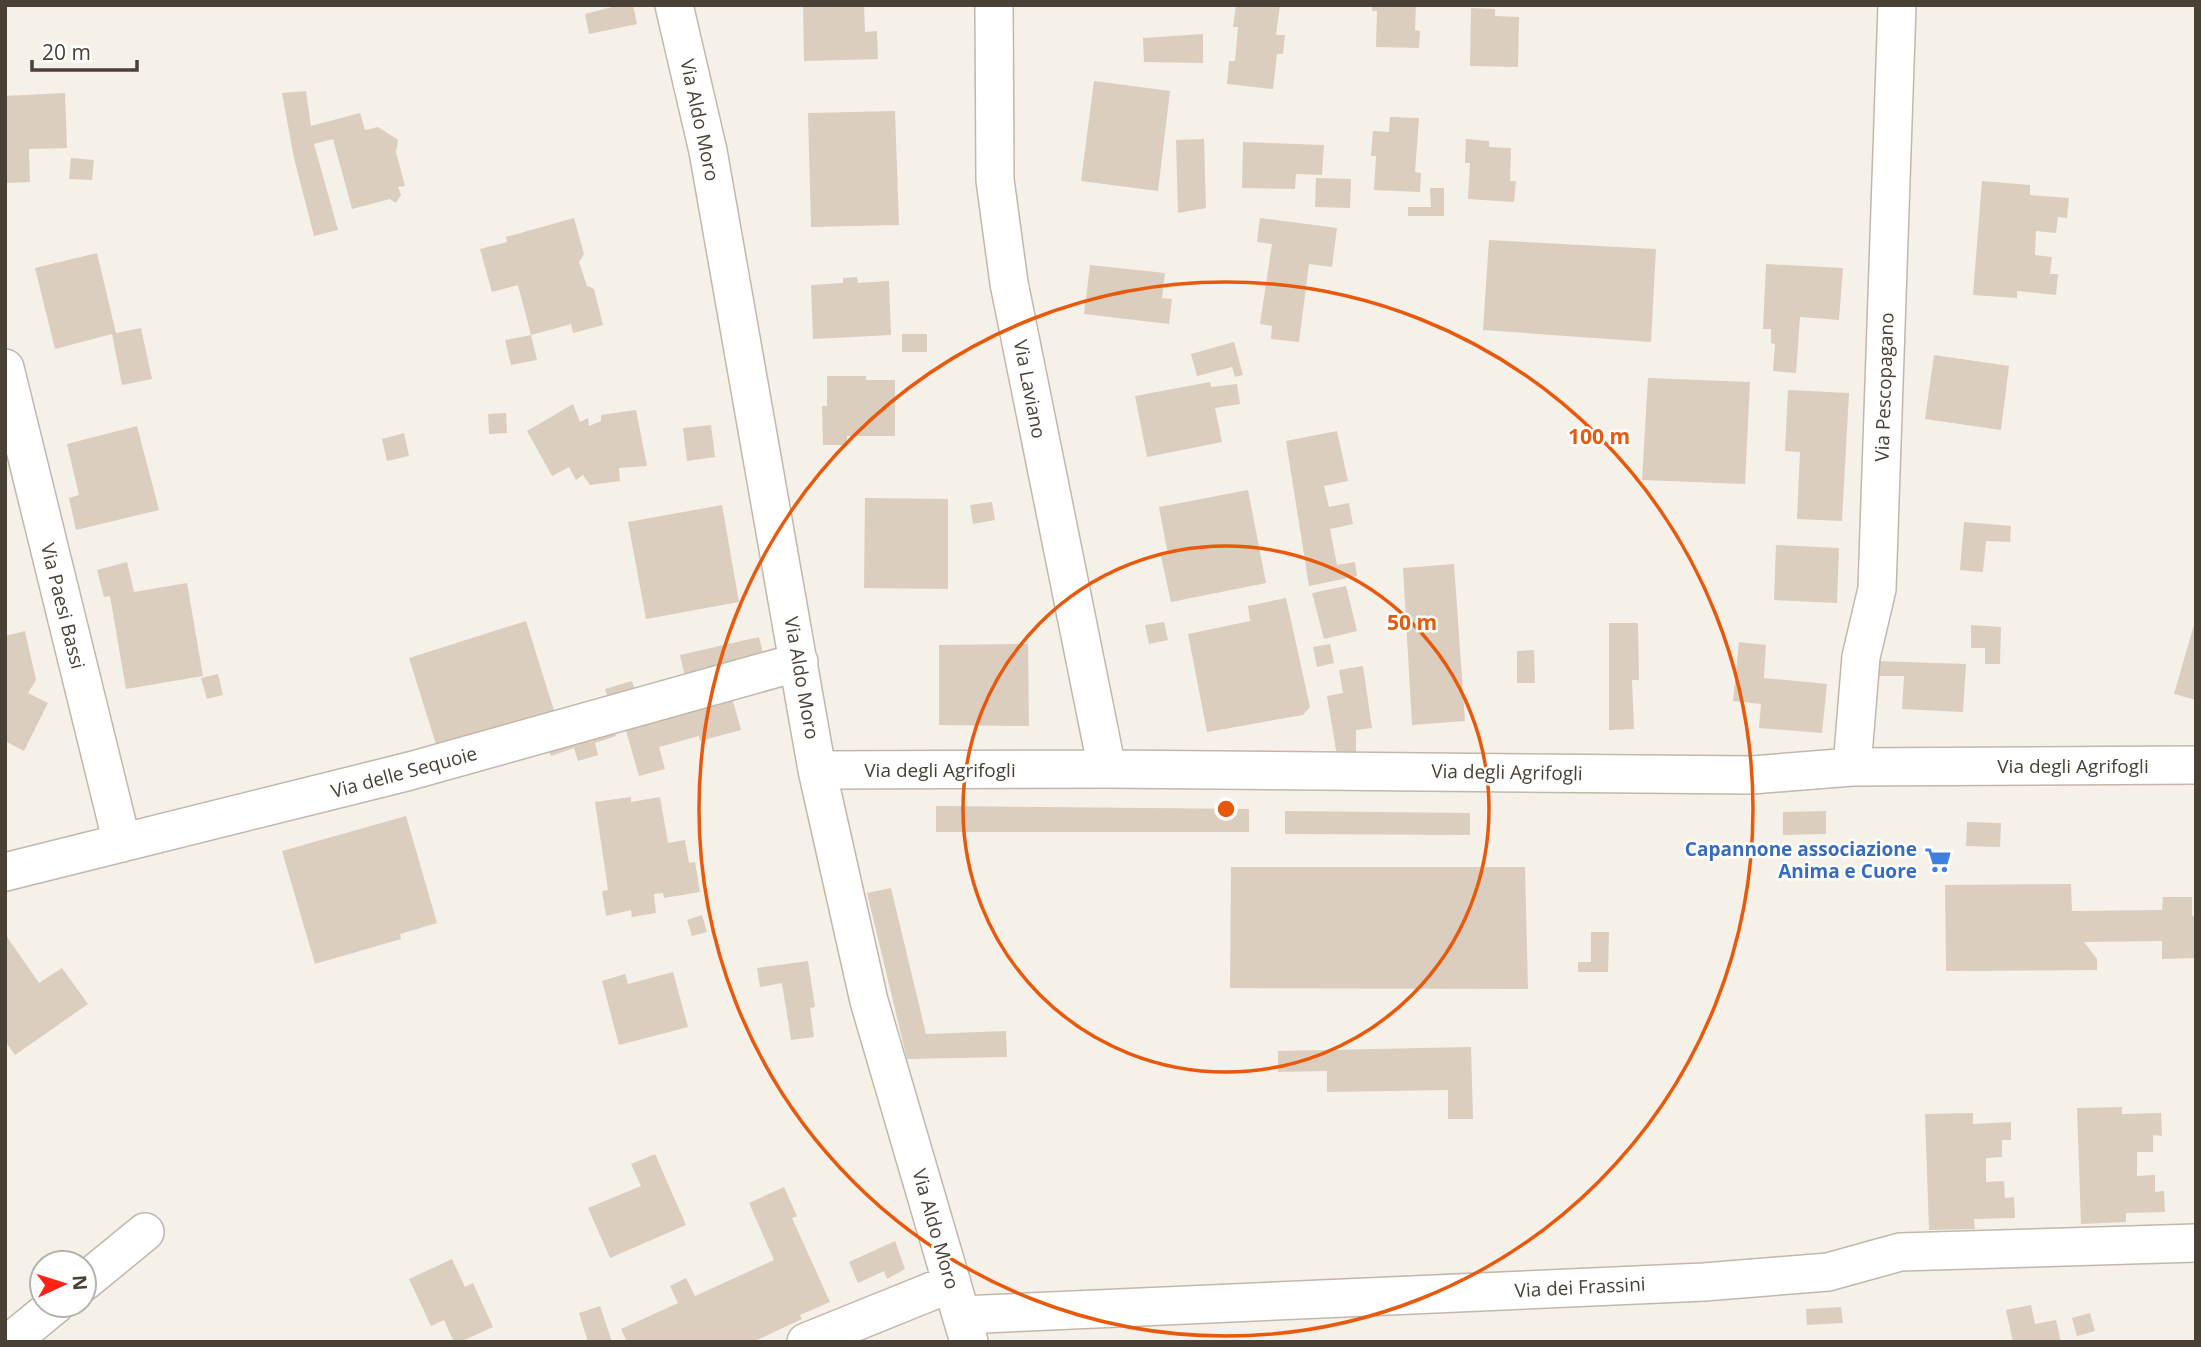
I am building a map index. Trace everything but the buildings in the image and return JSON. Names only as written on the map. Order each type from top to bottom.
[{"type":"street","name":"Via Aldo Moro","points":[[674,5],[708,151],[817,771],[869,1001],[961,1313]]},
{"type":"street","name":"Via Laviano","points":[[994,5],[995,180],[1007,270],[1107,769]]},
{"type":"street","name":"Via Pescopagano","points":[[1852,767],[1860,657],[1877,589],[1897,5]]},
{"type":"street","name":"Via Paesi Bassi","points":[[5,368],[122,843]]},
{"type":"street","name":"Via delle Sequoie","points":[[5,872],[410,771],[799,662]]},
{"type":"street","name":"Via degli Agrifogli","points":[[817,771],[1107,769],[1752,775],[1852,767],[2196,765]]},
{"type":"street","points":[[98,1271],[145,1232]]},
{"type":"street","name":"Via dei Frassini","points":[[806,1342],[961,1313],[1704,1282],[1829,1272],[1900,1252],[2196,1242]]},
{"type":"street","points":[[10,1342],[38,1319]]},
{"type":"place","name":"Capannone associazione Anima e Cuore","points":[[1938,860]]}]
